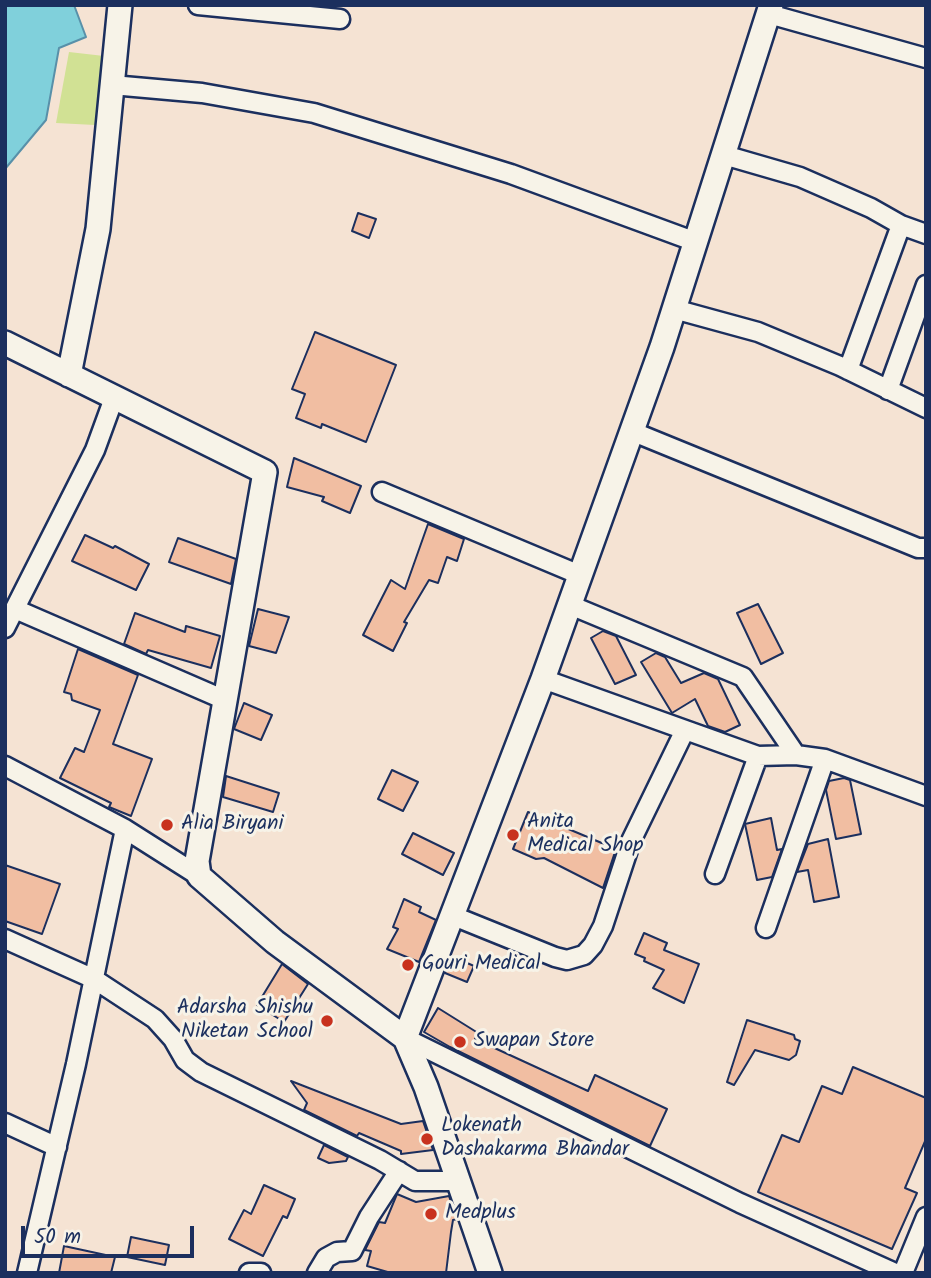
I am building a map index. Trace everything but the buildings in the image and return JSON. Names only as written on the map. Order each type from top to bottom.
[{"type":"street","points":[[69,375],[98,229],[120,5]]},
{"type":"street","points":[[198,5],[250,8],[340,19]]},
{"type":"street","points":[[489,1273],[426,1087],[405,1038],[570,605],[674,309],[770,10],[926,58]]},
{"type":"street","points":[[112,85],[202,93],[314,113],[511,174],[696,242]]},
{"type":"street","points":[[724,155],[800,177],[871,208],[901,225],[926,234]]},
{"type":"street","points":[[848,370],[901,225]]},
{"type":"street","points":[[888,390],[926,285]]},
{"type":"street","points":[[674,309],[758,332],[848,370],[926,408]]},
{"type":"street","points":[[5,343],[265,472],[197,861],[199,876]]},
{"type":"street","points":[[5,628],[95,450],[114,398]]},
{"type":"street","points":[[631,431],[918,548],[926,548]]},
{"type":"street","points":[[382,492],[580,575]]},
{"type":"street","points":[[570,605],[743,677],[796,755]]},
{"type":"street","points":[[15,609],[225,700]]},
{"type":"street","points":[[543,679],[758,756],[796,755],[825,759],[926,796]]},
{"type":"street","points":[[451,915],[555,957],[567,960],[584,955],[603,926],[631,841],[685,730]]},
{"type":"street","points":[[715,874],[758,756]]},
{"type":"street","points":[[766,928],[825,759]]},
{"type":"street","points":[[5,766],[125,829],[199,876],[275,942],[405,1038],[740,1203],[895,1273]]},
{"type":"street","points":[[27,1273],[57,1147],[125,829]]},
{"type":"street","points":[[5,939],[94,979],[155,1019],[192,1067],[380,1160],[415,1181],[457,1181]]},
{"type":"street","points":[[5,1123],[57,1147]]},
{"type":"street","points":[[317,1273],[326,1258],[337,1252],[352,1251],[369,1217],[400,1171]]},
{"type":"street","points":[[903,1273],[926,1217]]},
{"type":"street","points":[[249,1273],[261,1273]]},
{"type":"green space","points":[[69,52],[104,56],[95,125],[56,123]]},
{"type":"water","points":[[5,5],[74,5],[86,37],[59,48],[46,120],[5,169]]},
{"type":"place","name":"Alia Biryani","points":[[167,825]]},
{"type":"place","name":"Anita Medical Shop","points":[[513,835]]},
{"type":"place","name":"Gouri Medical","points":[[408,965]]},
{"type":"place","name":"Adarsha Shishu Niketan School","points":[[327,1021]]},
{"type":"place","name":"Swapan Store","points":[[460,1042]]},
{"type":"place","name":"Lokenath Dashakarma Bhandar","points":[[427,1139]]},
{"type":"place","name":"Medplus","points":[[431,1214]]}]
